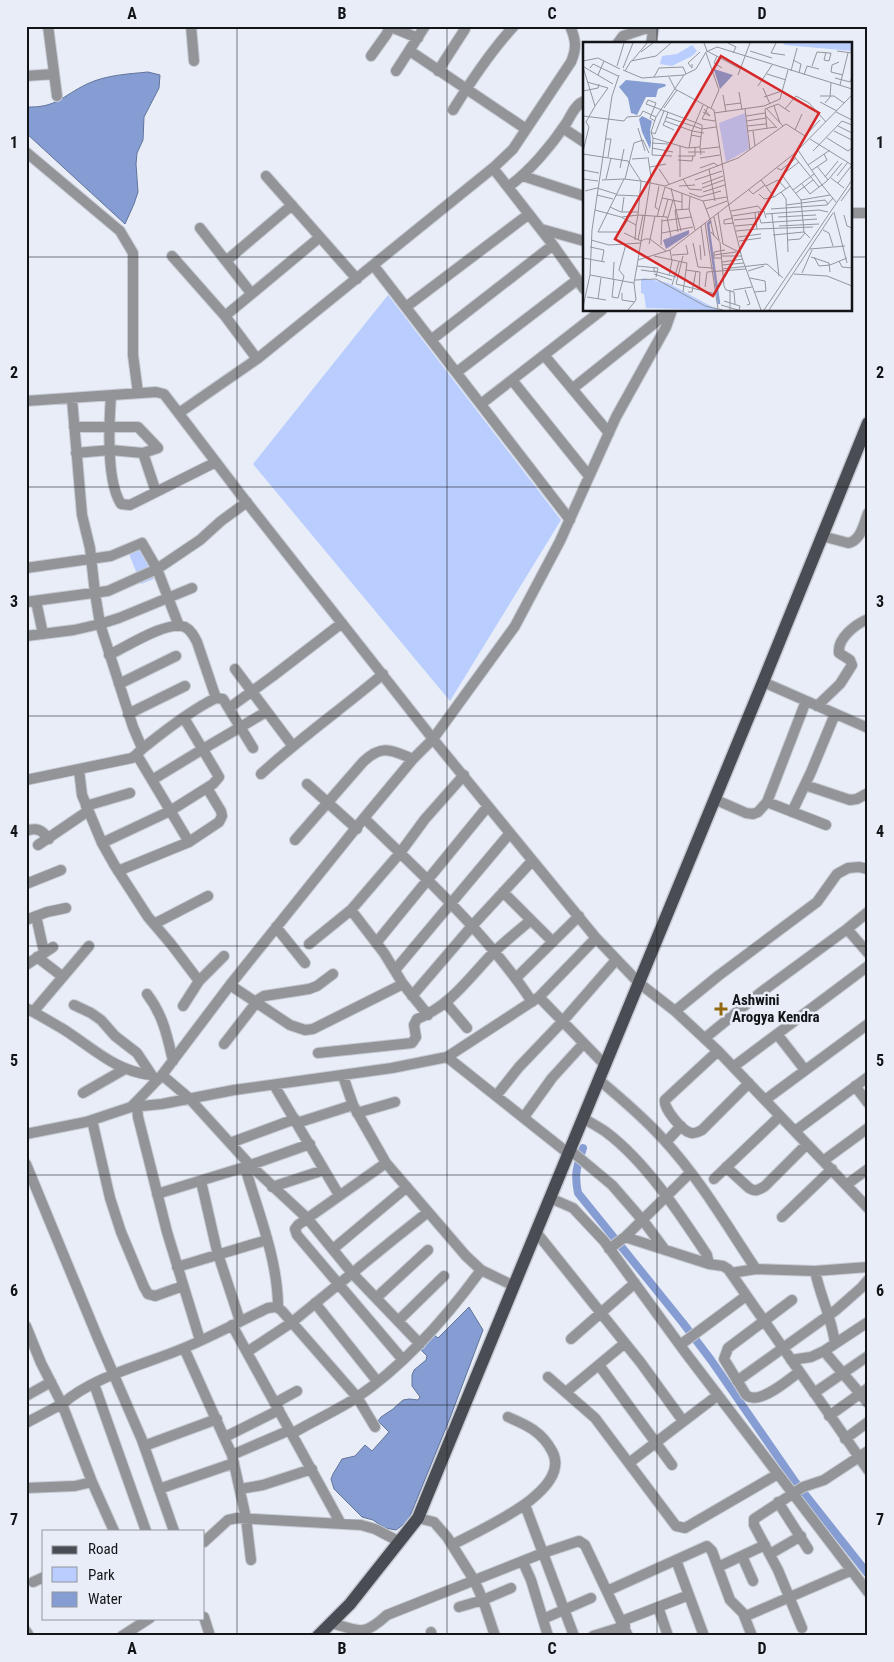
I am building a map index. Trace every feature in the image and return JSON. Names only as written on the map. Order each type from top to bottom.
[{"type":"main road","points":[[318,1636],[350,1604],[418,1518],[550,1198],[572,1153],[583,1118],[868,423]]},
{"type":"street","points":[[48,26],[57,96]]},
{"type":"street","points":[[191,26],[194,61]]},
{"type":"street","points":[[371,56],[391,26],[418,38]]},
{"type":"street","points":[[396,71],[425,26]]},
{"type":"street","points":[[453,110],[502,39],[514,26]]},
{"type":"street","points":[[179,413],[257,360],[493,168],[513,148],[571,62],[576,51],[576,43],[570,26]]},
{"type":"street","points":[[618,42],[623,36],[654,26],[651,42]]},
{"type":"street","points":[[438,71],[465,29]]},
{"type":"street","points":[[410,51],[526,129]]},
{"type":"street","points":[[26,76],[54,74]]},
{"type":"street","points":[[508,187],[523,176],[562,128],[580,102],[583,101]]},
{"type":"street","points":[[562,128],[583,141]]},
{"type":"street","points":[[26,152],[120,232],[133,253],[133,355],[138,393]]},
{"type":"street","points":[[493,168],[541,229],[583,288]]},
{"type":"street","points":[[266,176],[357,279]]},
{"type":"street","points":[[523,176],[583,196]]},
{"type":"street","points":[[226,261],[292,205]]},
{"type":"street","points":[[852,212],[868,213]]},
{"type":"street","points":[[406,308],[529,214]]},
{"type":"street","points":[[200,228],[251,293]]},
{"type":"street","points":[[541,229],[583,241]]},
{"type":"street","points":[[224,316],[320,237]]},
{"type":"street","points":[[431,340],[552,244]]},
{"type":"street","points":[[172,256],[224,316],[257,360]]},
{"type":"street","points":[[374,266],[570,520]]},
{"type":"street","points":[[457,372],[577,280]]},
{"type":"street","points":[[481,404],[600,311]]},
{"type":"street","points":[[572,389],[670,311]]},
{"type":"street","points":[[134,1107],[156,1078],[173,1061],[276,926],[413,759],[433,738],[515,626],[570,520],[616,417],[666,327],[671,311]]},
{"type":"street","points":[[544,356],[609,433]]},
{"type":"street","points":[[512,380],[589,476]]},
{"type":"street","points":[[26,401],[156,392],[164,394],[433,738],[596,938],[639,983],[676,1011],[705,1038],[868,1208]]},
{"type":"street","points":[[111,396],[110,450],[114,490],[121,504],[130,505],[216,462]]},
{"type":"street","points":[[72,398],[82,515],[89,539],[100,624],[140,751],[152,780],[189,842]]},
{"type":"street","points":[[74,427],[138,426],[158,448],[143,453],[110,450],[76,453]]},
{"type":"street","points":[[143,453],[156,492]]},
{"type":"street","points":[[43,634],[31,601],[108,591],[119,587],[157,569],[200,540],[221,521],[247,502]]},
{"type":"street","points":[[822,536],[848,543],[852,542],[859,535],[868,513]]},
{"type":"street","points":[[26,568],[111,556],[142,542],[157,569],[179,626]]},
{"type":"street","points":[[26,636],[74,630],[100,624],[192,588]]},
{"type":"street","points":[[817,706],[840,684],[852,665],[850,660],[839,652],[839,646],[856,625],[868,619]]},
{"type":"street","points":[[229,708],[342,623]]},
{"type":"street","points":[[109,656],[150,634],[170,626],[187,628],[197,642],[216,698]]},
{"type":"street","points":[[119,684],[176,656]]},
{"type":"street","points":[[235,669],[292,745]]},
{"type":"street","points":[[261,774],[292,745],[344,708],[383,674]]},
{"type":"street","points":[[763,682],[868,728]]},
{"type":"street","points":[[128,714],[186,686]]},
{"type":"street","points":[[26,780],[132,758],[184,718],[216,698],[223,699],[253,748]]},
{"type":"street","points":[[714,799],[746,813],[753,814],[763,808],[806,701]]},
{"type":"street","points":[[152,780],[266,712]]},
{"type":"street","points":[[792,812],[835,714]]},
{"type":"street","points":[[102,843],[170,811],[213,784],[218,777],[184,718]]},
{"type":"street","points":[[296,840],[372,753],[384,750],[413,759]]},
{"type":"street","points":[[79,770],[82,795],[102,843],[154,924],[199,981]]},
{"type":"street","points":[[309,944],[351,910],[400,853],[425,819],[464,775]]},
{"type":"street","points":[[307,784],[357,829]]},
{"type":"street","points":[[805,785],[850,800],[857,799],[868,793]]},
{"type":"street","points":[[118,870],[189,842],[221,820],[221,811],[206,788]]},
{"type":"street","points":[[38,845],[87,809],[130,793]]},
{"type":"street","points":[[767,802],[826,825]]},
{"type":"street","points":[[376,943],[488,806]]},
{"type":"street","points":[[364,818],[450,902],[535,1000],[562,1022],[605,1065]]},
{"type":"street","points":[[26,831],[40,829],[48,839]]},
{"type":"street","points":[[394,970],[510,833]]},
{"type":"street","points":[[412,996],[472,926],[532,861]]},
{"type":"street","points":[[676,1011],[718,976],[817,902],[837,874],[848,868],[859,867],[868,869]]},
{"type":"street","points":[[26,884],[61,870]]},
{"type":"street","points":[[503,892],[553,942]]},
{"type":"street","points":[[154,924],[208,896]]},
{"type":"street","points":[[63,978],[45,952],[31,918],[66,908]]},
{"type":"street","points":[[351,910],[428,1016]]},
{"type":"street","points":[[705,1038],[760,993],[867,913]]},
{"type":"street","points":[[516,978],[579,916]]},
{"type":"street","points":[[318,1053],[408,1044],[415,1040],[414,1022],[416,1019],[428,1016],[446,1003],[494,952],[531,920]]},
{"type":"street","points":[[276,926],[305,963]]},
{"type":"street","points":[[847,929],[868,953]]},
{"type":"street","points":[[26,1134],[92,1120],[134,1107],[162,1104],[234,1090],[343,1076],[447,1057],[535,1000],[596,938]]},
{"type":"street","points":[[89,946],[63,978],[30,1010],[63,1029],[109,1061],[136,1074],[156,1078],[189,1098],[230,1143],[247,1166],[307,1218],[352,1273],[420,1344]]},
{"type":"street","points":[[26,965],[45,952]]},
{"type":"street","points":[[183,1006],[199,981],[224,956]]},
{"type":"street","points":[[496,1096],[519,1067],[562,1022],[616,960]]},
{"type":"street","points":[[733,1067],[868,966]]},
{"type":"street","points":[[224,1044],[256,1002],[264,996],[309,990],[318,986],[333,974]]},
{"type":"street","points":[[230,985],[290,1025],[305,1030],[313,1029],[403,984]]},
{"type":"street","points":[[147,994],[157,1007],[163,1020],[173,1061]]},
{"type":"street","points":[[446,1003],[467,1028]]},
{"type":"street","points":[[74,1005],[92,1013],[101,1020],[116,1036],[137,1053],[156,1078]]},
{"type":"street","points":[[765,1100],[868,1024]]},
{"type":"street","points":[[777,1034],[805,1070]]},
{"type":"street","points":[[524,1117],[552,1078],[583,1044]]},
{"type":"street","points":[[718,1051],[665,1100],[665,1106],[681,1126],[692,1134],[696,1134],[749,1083]]},
{"type":"street","points":[[447,1057],[496,1096],[587,1163],[612,1185],[642,1219],[665,1250]]},
{"type":"street","points":[[83,1093],[125,1069]]},
{"type":"street","points":[[343,1076],[355,1109],[386,1163],[481,1270],[514,1286]]},
{"type":"street","points":[[795,1131],[868,1076]]},
{"type":"street","points":[[599,1080],[628,1104],[666,1142],[690,1173],[756,1269]]},
{"type":"street","points":[[274,1086],[339,1195]]},
{"type":"street","points":[[855,1086],[868,1103]]},
{"type":"street","points":[[230,1143],[296,1121],[395,1102]]},
{"type":"street","points":[[134,1107],[177,1267],[200,1340]]},
{"type":"street","points":[[714,1179],[780,1116]]},
{"type":"street","points":[[583,1118],[601,1129],[627,1150],[666,1196],[707,1255],[710,1264]]},
{"type":"street","points":[[92,1120],[110,1198],[121,1232],[144,1288],[148,1294],[155,1296],[183,1286]]},
{"type":"street","points":[[666,1142],[681,1126]]},
{"type":"street","points":[[823,1161],[868,1128]]},
{"type":"street","points":[[158,1194],[310,1144]]},
{"type":"street","points":[[726,1167],[753,1191],[757,1190],[765,1186],[807,1144]]},
{"type":"street","points":[[386,1163],[295,1227],[296,1232],[338,1285],[403,1360]]},
{"type":"street","points":[[26,1164],[144,1446],[174,1530]]},
{"type":"street","points":[[247,1166],[278,1289],[278,1307],[357,1397],[375,1427]]},
{"type":"street","points":[[782,1217],[832,1169]]},
{"type":"street","points":[[846,1185],[868,1169]]},
{"type":"street","points":[[272,1187],[324,1170]]},
{"type":"street","points":[[617,1243],[690,1173]]},
{"type":"street","points":[[201,1181],[236,1323],[247,1352],[341,1524]]},
{"type":"street","points":[[333,1248],[407,1186]]},
{"type":"street","points":[[550,1198],[573,1208],[617,1243],[635,1284],[684,1342],[718,1395],[778,1474],[797,1490],[850,1571],[868,1592]]},
{"type":"street","points":[[247,1352],[291,1323],[428,1212]]},
{"type":"street","points":[[536,1232],[626,1343],[683,1422]]},
{"type":"street","points":[[177,1267],[267,1240]]},
{"type":"street","points":[[617,1243],[665,1250],[710,1264],[723,1266],[731,1273],[868,1470]]},
{"type":"street","points":[[376,1298],[428,1250]]},
{"type":"street","points":[[731,1273],[756,1269],[815,1271],[868,1267]]},
{"type":"street","points":[[159,1489],[233,1459],[291,1432],[357,1397],[420,1344],[453,1307],[481,1270]]},
{"type":"street","points":[[815,1271],[818,1286],[829,1315],[835,1344]]},
{"type":"street","points":[[398,1321],[444,1276]]},
{"type":"street","points":[[737,1381],[829,1315],[862,1288],[868,1280]]},
{"type":"street","points":[[571,1339],[635,1284]]},
{"type":"street","points":[[684,1342],[746,1296]]},
{"type":"street","points":[[792,1300],[728,1348],[724,1354],[724,1359],[748,1397],[758,1398],[799,1372]]},
{"type":"street","points":[[315,1303],[377,1381]]},
{"type":"street","points":[[26,1423],[62,1404],[74,1394],[113,1375],[184,1348],[268,1308],[278,1307]]},
{"type":"street","points":[[791,1360],[811,1357],[824,1351],[868,1322]]},
{"type":"street","points":[[26,1326],[41,1363],[62,1404],[92,1482],[114,1530]]},
{"type":"street","points":[[566,1392],[626,1343]]},
{"type":"street","points":[[184,1348],[225,1437],[233,1459],[246,1518],[251,1560]]},
{"type":"street","points":[[824,1351],[843,1374],[864,1390],[868,1403]]},
{"type":"street","points":[[814,1394],[868,1356]]},
{"type":"street","points":[[599,1365],[672,1464]]},
{"type":"street","points":[[548,1377],[596,1418],[670,1520],[680,1528],[685,1528],[778,1474]]},
{"type":"street","points":[[26,1396],[51,1382]]},
{"type":"street","points":[[94,1384],[146,1530]]},
{"type":"street","points":[[829,1416],[864,1390]]},
{"type":"street","points":[[225,1437],[277,1406],[297,1391]]},
{"type":"street","points":[[629,1463],[718,1395]]},
{"type":"street","points":[[452,1544],[525,1505],[551,1480],[557,1465],[556,1457],[546,1440],[529,1426],[508,1417]]},
{"type":"street","points":[[144,1446],[217,1420]]},
{"type":"street","points":[[845,1439],[868,1422]]},
{"type":"street","points":[[802,1628],[754,1525],[754,1519],[797,1490],[824,1480],[868,1451]]},
{"type":"street","points":[[240,1489],[263,1485],[312,1469]]},
{"type":"street","points":[[26,1488],[75,1486],[92,1482]]},
{"type":"street","points":[[778,1502],[808,1549]]},
{"type":"street","points":[[525,1505],[574,1636]]},
{"type":"street","points":[[205,1541],[228,1520],[246,1518],[341,1524],[375,1529],[400,1542]]},
{"type":"street","points":[[418,1518],[434,1522],[452,1544],[474,1580],[495,1636]]},
{"type":"street","points":[[718,1567],[742,1556],[767,1550],[800,1536]]},
{"type":"street","points":[[331,1623],[361,1631],[373,1628],[387,1615],[544,1552],[570,1543],[582,1542],[625,1628]]},
{"type":"street","points":[[607,1591],[707,1546],[711,1549],[730,1600],[746,1616],[749,1635]]},
{"type":"street","points":[[742,1556],[753,1580]]},
{"type":"street","points":[[676,1560],[704,1636]]},
{"type":"street","points":[[523,1562],[531,1580],[548,1634],[536,1636]]},
{"type":"street","points":[[746,1616],[850,1571]]},
{"type":"street","points":[[33,1582],[42,1578]]},
{"type":"street","points":[[459,1607],[483,1600],[511,1588]]},
{"type":"street","points":[[593,1636],[625,1628],[658,1607],[689,1595]]},
{"type":"street","points":[[543,1619],[591,1598]]},
{"type":"street","points":[[658,1607],[668,1636]]},
{"type":"street","points":[[122,1636],[147,1620]]},
{"type":"street","points":[[205,1620],[210,1636]]},
{"type":"green space","points":[[388,295],[561,520],[450,701],[253,464]]},
{"type":"green space","points":[[143,549],[154,579],[141,584],[129,554]]},
{"type":"water","points":[[148,72],[160,75],[159,88],[144,117],[143,140],[137,153],[136,164],[138,192],[125,224],[26,133],[26,107],[45,106],[78,88],[102,79],[117,75]]},
{"type":"water","points":[[469,1307],[483,1330],[450,1418],[408,1521],[396,1530],[385,1528],[373,1520],[362,1517],[334,1489],[331,1479],[342,1459],[355,1456],[365,1445],[372,1451],[389,1432],[378,1421],[381,1417],[403,1400],[418,1400],[420,1397],[412,1386],[412,1375],[414,1370],[426,1360],[427,1356],[419,1348],[432,1333],[438,1338]]},
{"type":"waterway","points":[[583,1148],[577,1170],[578,1193],[683,1323],[711,1360],[796,1483],[868,1574]]},
{"type":"place","name":"Ashwini Arogya Kendra","points":[[721,1009]]}]
